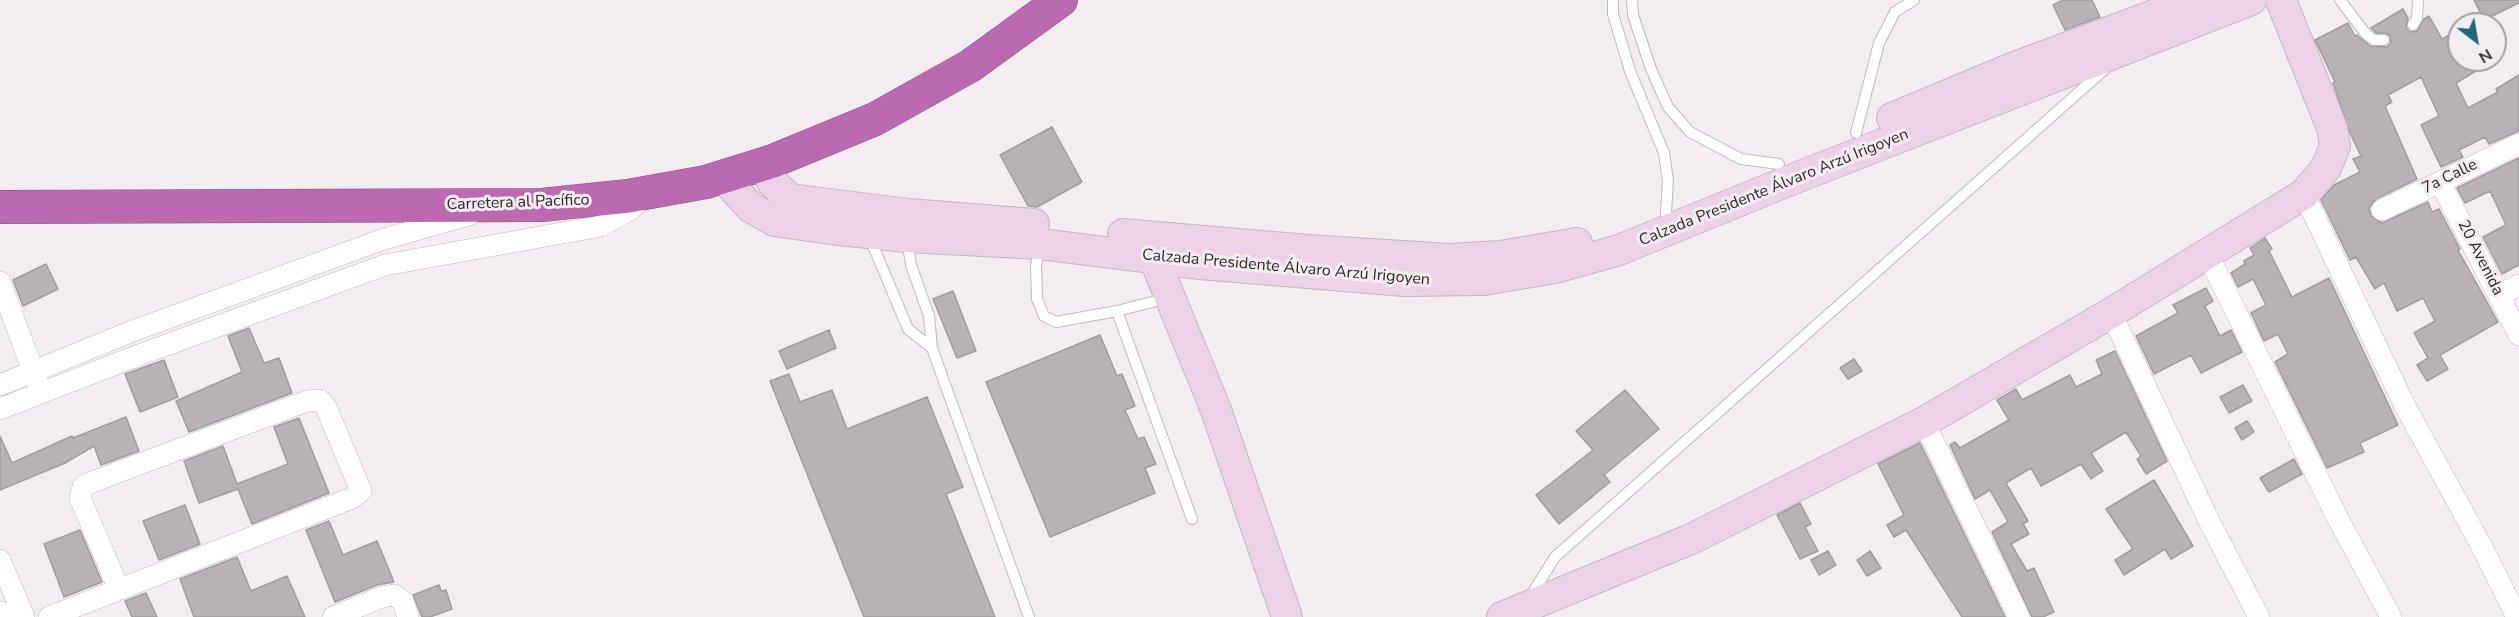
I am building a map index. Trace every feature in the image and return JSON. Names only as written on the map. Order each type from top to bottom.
[{"type":"highway","name":"Carretera al Pacífico","points":[[0,207],[501,206],[585,202],[648,192],[722,176],[761,164],[845,132],[932,88],[979,60],[1060,0]]},
{"type":"main road","name":"Calzada Presidente Álvaro Arzú Irigoyen","points":[[761,164],[773,183],[790,199],[908,225],[1042,234],[1154,247],[1200,264],[1404,281],[1467,281],[1512,276],[1577,263],[1619,250],[1667,221],[1779,164],[2012,68],[2194,0]]},
{"type":"main road","name":"Calzada Presidente Álvaro Arzú Irigoyen","points":[[1667,221],[2251,0]]},
{"type":"main road","points":[[1512,613],[1691,539],[1924,422],[2111,313],[2304,194],[2326,168],[2335,146],[2332,128],[2280,0]]},
{"type":"main road","name":"Calzada Presidente Álvaro Arzú Irigoyen","points":[[722,176],[750,207],[774,221],[868,233],[908,225]]},
{"type":"main road","points":[[1154,247],[1170,298],[1216,410],[1287,617]]},
{"type":"street","name":"7a Calle","points":[[2382,210],[2519,144]]},
{"type":"street","name":"20 Avenida","points":[[2440,182],[2519,335]]},
{"type":"street","points":[[0,409],[139,355],[385,265],[601,226],[631,209],[648,192]]},
{"type":"street","points":[[2304,194],[2405,406],[2482,547],[2517,617]]},
{"type":"street","points":[[0,385],[130,332],[384,239],[501,206]]},
{"type":"street","points":[[451,219],[465,249]]},
{"type":"street","points":[[2207,253],[2336,515],[2391,617]]},
{"type":"street","points":[[0,282],[41,393]]},
{"type":"street","points":[[2499,295],[2519,285]]},
{"type":"street","points":[[2111,313],[2209,521],[2259,617]]},
{"type":"street","points":[[130,332],[139,355]]},
{"type":"street","points":[[48,617],[352,498],[361,491],[326,407],[320,400],[307,401],[83,487],[80,498],[119,589]]},
{"type":"street","points":[[1924,422],[2019,617]]},
{"type":"street","points":[[0,560],[24,617]]},
{"type":"street","points":[[333,617],[394,594],[403,601],[408,617]]},
{"type":"street","points":[[0,612],[2,617]]},
{"type":"lane","points":[[1613,0],[1613,14],[1630,71],[1664,153],[1668,181],[1667,221]]},
{"type":"lane","points":[[1632,0],[1633,15],[1651,69],[1668,107],[1690,132],[1741,159],[1779,164]]},
{"type":"lane","points":[[1856,133],[1880,43],[1895,12],[1914,0]]},
{"type":"lane","points":[[2340,0],[2366,34],[2374,40],[2384,40]]},
{"type":"lane","points":[[2413,25],[2417,18],[2418,0]]},
{"type":"lane","points":[[1512,613],[1555,557],[2128,48]]},
{"type":"lane","points":[[1650,120],[1668,107]]},
{"type":"lane","points":[[908,225],[911,266],[929,316],[932,348],[1029,617]]},
{"type":"lane","points":[[868,233],[908,329],[932,348]]},
{"type":"lane","points":[[1042,234],[1036,266],[1037,299],[1044,316],[1056,322],[1117,311],[1170,298]]},
{"type":"lane","points":[[1117,311],[1192,519]]},
{"type":"building","points":[[2063,0],[2092,0],[2100,17],[2065,30],[2053,5]]},
{"type":"building","points":[[2474,0],[2519,0],[2519,3],[2500,12],[2480,12]]},
{"type":"building","points":[[2403,9],[2408,18],[2406,28],[2410,32],[2417,31],[2424,19],[2429,16],[2442,39],[2447,36],[2447,72],[2474,72],[2456,83],[2468,108],[2498,92],[2496,89],[2519,75],[2519,131],[2489,144],[2485,137],[2459,150],[2463,157],[2441,167],[2421,125],[2439,116],[2421,77],[2388,95],[2392,102],[2385,106],[2417,179],[2376,199],[2369,208],[2371,216],[2382,223],[2428,202],[2432,212],[2439,209],[2460,249],[2458,250],[2498,322],[2440,355],[2448,369],[2427,381],[2417,365],[2428,358],[2414,333],[2435,321],[2423,298],[2397,311],[2384,283],[2375,289],[2356,257],[2350,260],[2321,200],[2334,185],[2360,172],[2353,159],[2361,156],[2350,133],[2333,83],[2335,82],[2315,40],[2348,23],[2355,36],[2357,35],[2370,46],[2387,47],[2391,43],[2390,36],[2385,33],[2376,33],[2371,28]]},
{"type":"building","points":[[1052,127],[1082,182],[1037,207],[1028,206],[1000,155]]},
{"type":"building","points":[[2519,158],[2519,265],[2502,274],[2483,237],[2506,225],[2490,191],[2465,203],[2457,188]]},
{"type":"building","points":[[2265,238],[2292,297],[2329,278],[2398,425],[2360,443],[2364,452],[2327,468],[2275,362],[2288,354],[2278,334],[2264,341],[2251,313],[2266,305],[2253,279],[2238,287],[2231,273],[2254,255],[2250,248]]},
{"type":"building","points":[[46,264],[58,289],[23,306],[13,280]]},
{"type":"building","points":[[2206,288],[2213,301],[2205,306],[2220,336],[2231,330],[2242,352],[2201,373],[2191,355],[2154,374],[2136,336],[2178,313],[2173,305]]},
{"type":"building","points":[[953,291],[976,351],[957,358],[933,299]]},
{"type":"building","points":[[249,328],[264,363],[279,358],[292,393],[189,432],[176,401],[242,372],[228,336]]},
{"type":"building","points":[[829,330],[836,348],[787,369],[779,351]]},
{"type":"building","points":[[1100,335],[1117,376],[1122,374],[1135,406],[1125,410],[1138,439],[1144,437],[1156,464],[1145,468],[1155,493],[1050,537],[986,382]]},
{"type":"building","points":[[2115,351],[2167,461],[2146,474],[2137,459],[2141,456],[2126,432],[2091,453],[2103,471],[2091,479],[2081,464],[2041,486],[2031,468],[2006,483],[2028,521],[2023,524],[2029,534],[2011,544],[2027,571],[2034,568],[2054,612],[2043,617],[2032,617],[1992,532],[2008,522],[1990,490],[1975,499],[1950,445],[1955,442],[1960,448],[2009,420],[1997,400],[2016,389],[2022,400],[2070,375],[2076,387],[2102,374],[2096,360]]},
{"type":"building","points":[[1854,359],[1862,371],[1848,379],[1840,368]]},
{"type":"building","points":[[164,360],[178,397],[140,412],[125,374]]},
{"type":"building","points":[[789,374],[800,402],[832,390],[847,429],[927,397],[963,487],[946,494],[995,617],[864,617],[770,381]]},
{"type":"building","points":[[2243,385],[2252,401],[2229,413],[2220,397]]},
{"type":"building","points":[[1625,390],[1659,429],[1604,475],[1610,482],[1559,524],[1536,495],[1593,450],[1576,431]]},
{"type":"building","points":[[126,417],[139,451],[101,465],[94,446],[65,463],[0,490],[0,436],[12,463],[72,436],[73,438]]},
{"type":"building","points":[[299,418],[329,493],[252,524],[238,489],[199,503],[184,461],[223,446],[237,484],[288,464],[274,427]]},
{"type":"building","points":[[2247,421],[2254,432],[2242,440],[2235,428]]},
{"type":"building","points":[[1920,443],[2005,617],[1962,617],[1906,530],[1894,537],[1887,525],[1904,515],[1878,464]]},
{"type":"building","points":[[2294,459],[2302,474],[2269,492],[2260,478]]},
{"type":"building","points":[[2154,480],[2193,546],[2171,559],[2165,549],[2124,575],[2115,560],[2133,549],[2106,509]]},
{"type":"building","points":[[1800,503],[1811,524],[1805,527],[1818,551],[1800,559],[1777,515]]},
{"type":"building","points":[[185,505],[200,544],[159,560],[143,521]]},
{"type":"building","points":[[329,521],[343,555],[377,541],[394,582],[377,585],[335,602],[306,530]]},
{"type":"building","points":[[80,530],[102,582],[64,597],[44,544]]},
{"type":"building","points":[[1828,551],[1836,565],[1819,575],[1811,560]]},
{"type":"building","points":[[1870,551],[1881,568],[1867,576],[1857,560]]},
{"type":"building","points":[[237,557],[251,591],[287,576],[305,617],[194,617],[180,579]]},
{"type":"building","points":[[439,585],[441,591],[446,590],[452,609],[430,617],[422,617],[413,595]]},
{"type":"building","points":[[146,593],[157,617],[132,617],[125,601]]}]
